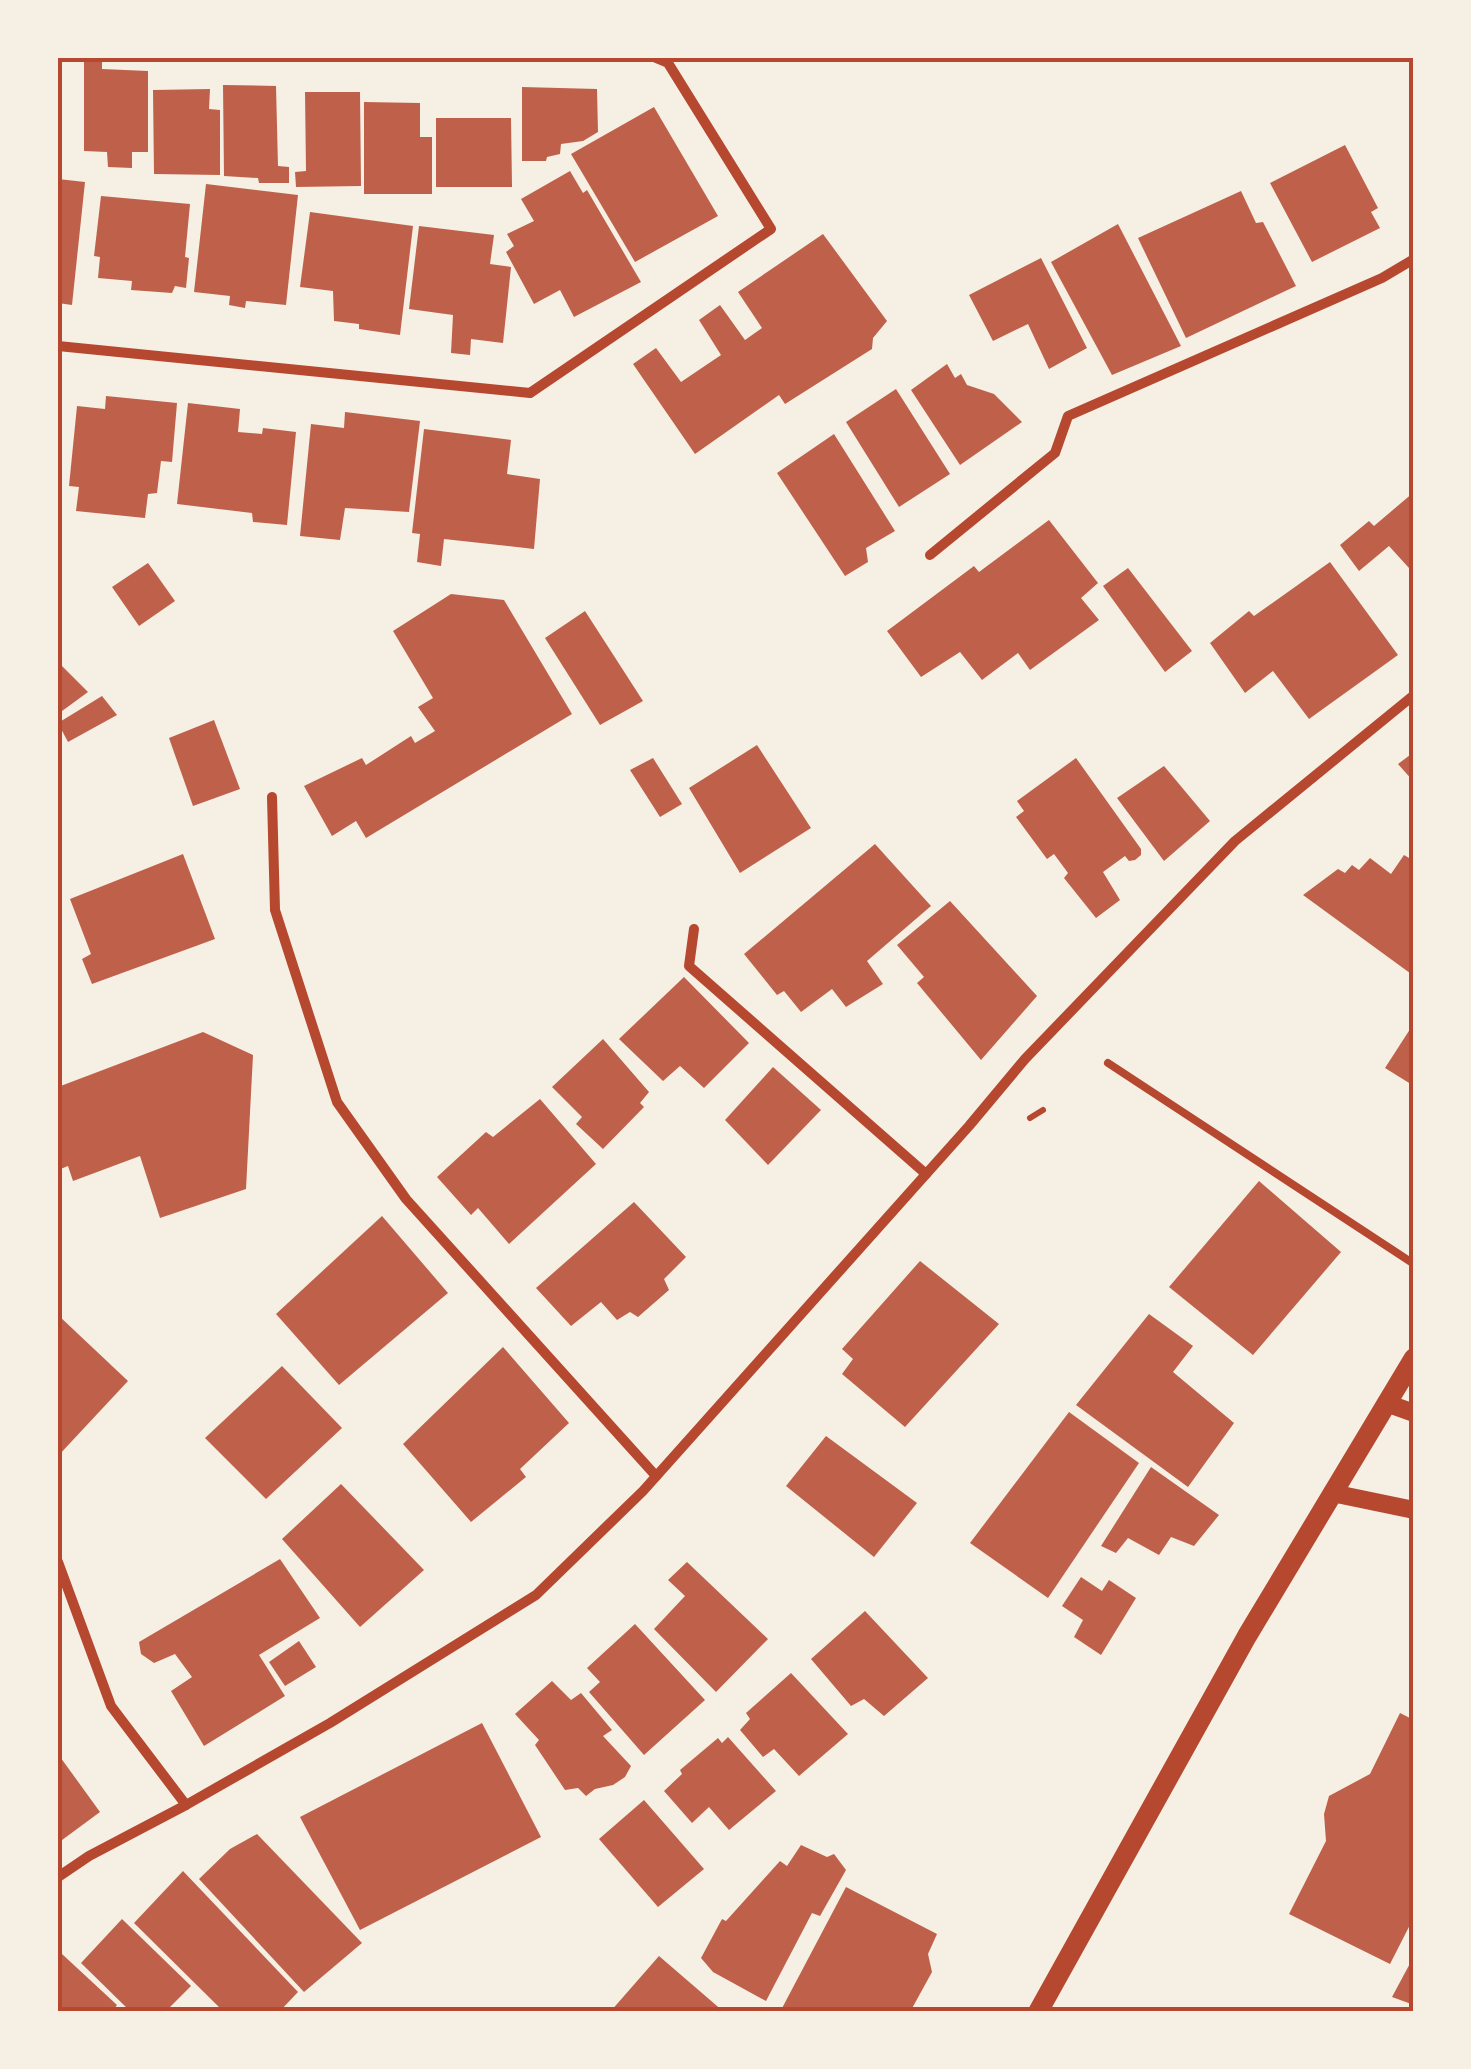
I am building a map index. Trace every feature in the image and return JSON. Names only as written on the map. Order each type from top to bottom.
[{"type":"main road","points":[[1038,2012],[1246,1636],[1414,1358]]},
{"type":"street","points":[[58,346],[530,392],[771,230],[668,63],[656,58]]},
{"type":"street","points":[[930,555],[1055,453],[1068,416],[1382,278],[1414,259]]},
{"type":"street","points":[[58,1877],[88,1856],[330,1723],[536,1595],[656,1476],[1025,1059],[1235,841],[1414,694]]},
{"type":"street","points":[[272,797],[275,910],[336,1102],[406,1199],[656,1476]]},
{"type":"street","points":[[694,929],[689,966],[926,1174]]},
{"type":"street","points":[[1386,1403],[1414,1413]]},
{"type":"street","points":[[1332,1493],[1414,1510]]},
{"type":"street","points":[[58,1562],[111,1706],[186,1805]]},
{"type":"lane","points":[[1108,1063],[1414,1264]]},
{"type":"building","points":[[84,60],[102,60],[102,69],[148,71],[148,152],[132,152],[132,168],[108,167],[107,152],[84,151]]},
{"type":"building","points":[[223,85],[276,86],[278,166],[289,167],[289,183],[259,183],[258,178],[224,176]]},
{"type":"building","points":[[522,87],[597,89],[598,132],[583,141],[561,144],[560,154],[547,157],[546,161],[522,161]]},
{"type":"building","points":[[210,89],[209,109],[220,110],[220,175],[154,174],[153,90]]},
{"type":"building","points":[[305,92],[360,92],[361,186],[296,187],[295,172],[306,171]]},
{"type":"building","points":[[364,102],[420,103],[420,137],[432,137],[432,194],[364,194]]},
{"type":"building","points":[[654,107],[718,216],[635,262],[571,154]]},
{"type":"building","points":[[436,118],[511,118],[512,187],[436,187]]},
{"type":"building","points":[[1345,145],[1378,208],[1371,212],[1380,228],[1312,262],[1270,183]]},
{"type":"building","points":[[570,171],[583,193],[587,190],[641,282],[574,317],[560,290],[534,304],[506,252],[514,246],[507,234],[534,221],[521,199]]},
{"type":"building","points":[[58,179],[85,182],[72,305],[58,303]]},
{"type":"building","points":[[206,184],[298,195],[286,305],[246,301],[245,308],[229,305],[230,296],[194,292]]},
{"type":"building","points":[[1241,191],[1256,223],[1263,222],[1296,286],[1186,338],[1138,238]]},
{"type":"building","points":[[101,196],[190,204],[186,288],[175,286],[172,293],[131,290],[132,281],[98,278],[100,257],[94,256]]},
{"type":"building","points":[[310,212],[413,226],[400,335],[334,321],[333,291],[300,287]]},
{"type":"building","points":[[1118,224],[1181,346],[1112,375],[1051,262]]},
{"type":"building","points":[[419,226],[494,235],[490,264],[511,267],[503,343],[471,339],[470,355],[451,353],[453,315],[409,309]]},
{"type":"building","points":[[823,234],[887,321],[873,338],[872,349],[785,404],[779,395],[695,454],[633,364],[656,348],[681,382],[721,355],[699,320],[720,305],[745,340],[762,328],[738,292]]},
{"type":"building","points":[[1041,258],[1087,348],[1049,369],[1028,324],[993,341],[969,295]]},
{"type":"building","points":[[947,364],[955,378],[961,374],[967,385],[994,394],[1022,422],[960,465],[911,390]]},
{"type":"building","points":[[896,389],[950,474],[899,507],[846,422]]},
{"type":"building","points":[[106,396],[177,403],[172,462],[161,461],[157,493],[148,494],[145,518],[76,511],[79,487],[69,486],[77,406],[105,409]]},
{"type":"building","points":[[188,403],[240,409],[238,432],[262,434],[263,428],[296,432],[287,525],[253,522],[252,513],[177,504]]},
{"type":"building","points":[[345,412],[420,421],[409,512],[345,508],[340,540],[300,536],[311,424],[344,428]]},
{"type":"building","points":[[424,429],[511,440],[507,474],[540,479],[534,549],[444,539],[441,566],[417,562],[420,534],[412,533]]},
{"type":"building","points":[[834,434],[895,531],[866,548],[868,562],[845,576],[777,473]]},
{"type":"building","points":[[1414,492],[1414,564],[1409,568],[1389,546],[1359,571],[1340,545],[1369,521],[1374,526]]},
{"type":"building","points":[[1049,520],[1098,583],[1081,598],[1099,620],[1030,670],[1018,653],[982,680],[960,652],[921,677],[887,631],[974,566],[979,572]]},
{"type":"building","points":[[1330,562],[1398,655],[1309,719],[1273,671],[1245,693],[1210,643],[1249,611],[1254,616]]},
{"type":"building","points":[[148,563],[175,601],[139,626],[112,587]]},
{"type":"building","points":[[1128,568],[1192,651],[1165,672],[1103,586]]},
{"type":"building","points":[[451,594],[504,600],[572,714],[366,838],[356,821],[332,836],[304,786],[362,758],[366,765],[411,736],[415,743],[435,731],[418,707],[433,698],[393,631]]},
{"type":"building","points":[[585,611],[643,701],[600,725],[545,638]]},
{"type":"building","points":[[58,662],[88,692],[58,714]]},
{"type":"building","points":[[102,696],[117,715],[68,742],[58,723]]},
{"type":"building","points":[[214,720],[240,789],[193,806],[169,738]]},
{"type":"building","points":[[757,745],[811,828],[740,873],[689,788]]},
{"type":"building","points":[[1414,752],[1414,782],[1398,764]]},
{"type":"building","points":[[653,758],[682,804],[660,817],[630,770]]},
{"type":"building","points":[[1076,758],[1141,849],[1135,860],[1129,861],[1125,856],[1103,872],[1120,900],[1096,918],[1064,878],[1068,873],[1054,854],[1047,859],[1016,817],[1024,811],[1017,801]]},
{"type":"building","points":[[1164,766],[1210,821],[1164,861],[1117,798]]},
{"type":"building","points":[[875,844],[931,906],[867,961],[883,984],[846,1007],[832,989],[801,1012],[784,991],[777,995],[744,954]]},
{"type":"building","points":[[183,854],[215,939],[92,984],[82,959],[91,954],[70,899]]},
{"type":"building","points":[[1404,855],[1414,861],[1414,976],[1303,895],[1338,869],[1345,873],[1352,865],[1359,870],[1370,858],[1391,874]]},
{"type":"building","points":[[950,901],[1037,996],[981,1060],[917,983],[924,977],[897,945]]},
{"type":"building","points":[[684,977],[749,1043],[704,1088],[680,1066],[663,1081],[619,1039]]},
{"type":"building","points":[[1414,1023],[1414,1086],[1385,1068]]},
{"type":"building","points":[[203,1032],[253,1055],[246,1189],[160,1218],[140,1156],[73,1181],[68,1166],[58,1170],[58,1087]]},
{"type":"building","points":[[603,1039],[649,1092],[640,1103],[644,1107],[603,1149],[576,1124],[582,1117],[552,1087]]},
{"type":"building","points":[[773,1067],[821,1110],[768,1165],[725,1120]]},
{"type":"building","points":[[540,1099],[596,1164],[509,1244],[478,1208],[471,1215],[437,1177],[486,1132],[493,1137]]},
{"type":"building","points":[[1259,1181],[1341,1252],[1253,1355],[1169,1287]]},
{"type":"building","points":[[634,1202],[686,1257],[664,1279],[669,1290],[638,1317],[630,1312],[617,1320],[601,1302],[571,1326],[536,1288]]},
{"type":"building","points":[[382,1216],[448,1293],[339,1385],[276,1314]]},
{"type":"building","points":[[920,1261],[999,1324],[905,1427],[842,1374],[853,1359],[842,1349]]},
{"type":"building","points":[[1149,1314],[1193,1346],[1173,1372],[1234,1423],[1188,1487],[1076,1405]]},
{"type":"building","points":[[58,1315],[128,1381],[58,1456]]},
{"type":"building","points":[[503,1347],[569,1423],[520,1469],[526,1477],[471,1522],[403,1444]]},
{"type":"building","points":[[282,1366],[342,1428],[266,1499],[205,1438]]},
{"type":"building","points":[[1069,1412],[1139,1463],[1048,1598],[970,1543]]},
{"type":"building","points":[[826,1436],[917,1503],[874,1557],[786,1486]]},
{"type":"building","points":[[1151,1467],[1219,1515],[1194,1546],[1171,1537],[1159,1555],[1128,1538],[1116,1553],[1101,1546]]},
{"type":"building","points":[[341,1484],[424,1570],[360,1627],[282,1539]]},
{"type":"building","points":[[280,1559],[320,1618],[259,1655],[285,1696],[204,1746],[171,1691],[192,1677],[175,1654],[154,1663],[141,1654],[139,1642]]},
{"type":"building","points":[[687,1562],[768,1639],[716,1692],[654,1629],[685,1596],[668,1580]]},
{"type":"building","points":[[1081,1577],[1102,1591],[1109,1580],[1136,1598],[1101,1655],[1074,1637],[1083,1620],[1062,1606]]},
{"type":"building","points":[[865,1611],[928,1678],[884,1716],[864,1699],[851,1706],[811,1659]]},
{"type":"building","points":[[635,1624],[705,1700],[644,1755],[589,1692],[600,1682],[587,1668]]},
{"type":"building","points":[[299,1641],[316,1667],[285,1686],[269,1662]]},
{"type":"building","points":[[791,1673],[848,1734],[799,1776],[774,1749],[763,1757],[740,1730],[750,1719],[746,1713]]},
{"type":"building","points":[[552,1681],[571,1700],[581,1693],[612,1730],[603,1736],[631,1766],[625,1777],[586,1796],[578,1788],[565,1790],[535,1745],[539,1740],[515,1714]]},
{"type":"building","points":[[1400,1713],[1414,1720],[1414,1917],[1390,1964],[1289,1914],[1326,1841],[1324,1814],[1329,1796],[1370,1774]]},
{"type":"building","points":[[482,1723],[541,1837],[360,1930],[300,1817]]},
{"type":"building","points":[[728,1737],[776,1791],[729,1830],[709,1807],[692,1823],[664,1791],[682,1774],[680,1770],[718,1738],[722,1743]]},
{"type":"building","points":[[58,1754],[100,1812],[58,1843]]},
{"type":"building","points":[[644,1800],[704,1869],[658,1907],[599,1839]]},
{"type":"building","points":[[257,1834],[362,1943],[304,1992],[199,1879],[230,1849]]},
{"type":"building","points":[[801,1845],[827,1857],[834,1854],[846,1870],[820,1916],[812,1913],[766,2001],[713,1972],[701,1958],[722,1919],[726,1921],[780,1861],[787,1866]]},
{"type":"building","points":[[183,1871],[298,1992],[279,2012],[224,2012],[134,1923]]},
{"type":"building","points":[[846,1887],[937,1934],[928,1954],[932,1972],[910,2012],[780,2012]]},
{"type":"building","points":[[122,1919],[191,1986],[165,2012],[131,2012],[81,1963]]},
{"type":"building","points":[[62,1954],[117,2005],[112,2012],[58,2012],[58,1958]]},
{"type":"building","points":[[659,1956],[724,2012],[610,2012]]},
{"type":"building","points":[[1414,1956],[1414,2005],[1392,1997]]}]
